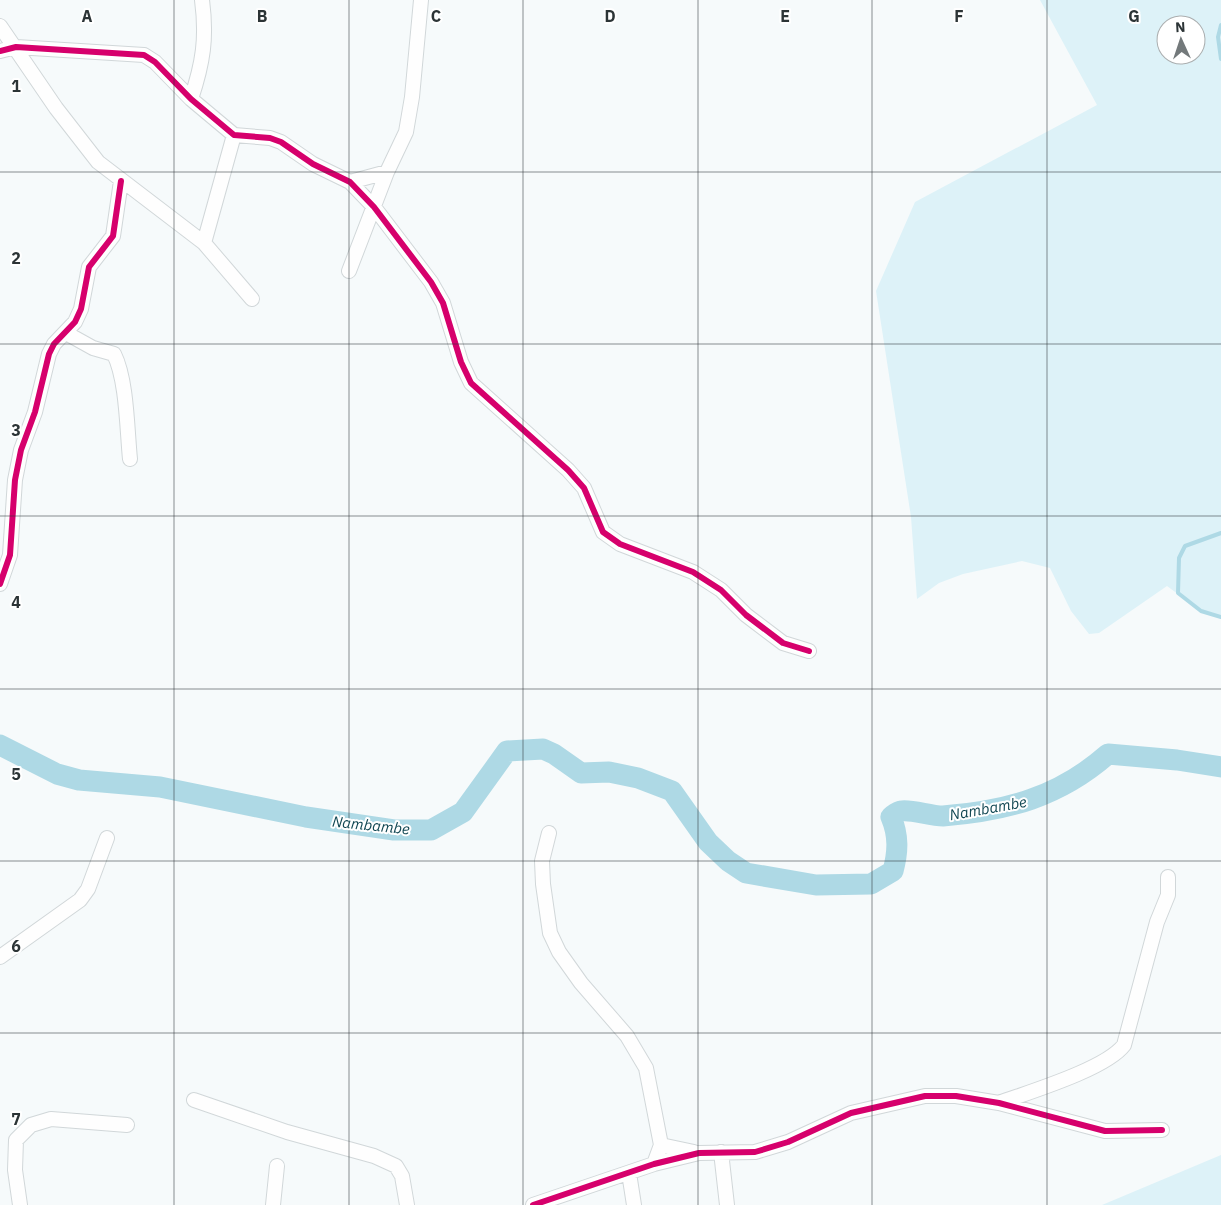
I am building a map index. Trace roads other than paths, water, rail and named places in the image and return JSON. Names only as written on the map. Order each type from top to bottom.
[{"type":"street","points":[[191,99],[201,69],[205,37],[202,0]]},
{"type":"street","points":[[349,271],[407,123],[412,97],[421,0]]},
{"type":"street","points":[[0,26],[68,123],[98,162],[204,243],[252,299]]},
{"type":"street","points":[[0,51],[16,47],[144,55],[155,62],[191,99],[234,135],[270,138],[281,142],[313,164],[350,182],[374,208],[432,282],[443,303],[462,362],[471,382],[568,470],[584,488],[603,532],[620,544],[693,572],[721,590],[746,615],[783,643],[809,651]]},
{"type":"street","points":[[204,243],[234,135]]},
{"type":"street","points":[[350,182],[387,172]]},
{"type":"street","points":[[0,584],[10,555],[15,480],[21,450],[35,412],[49,354],[54,344],[75,322],[81,309],[89,267],[113,236],[121,181]]},
{"type":"street","points":[[66,333],[93,348],[114,354],[129,422],[130,459]]},
{"type":"street","points":[[549,833],[542,861],[543,884],[550,934],[559,952],[581,984],[627,1036],[646,1068],[661,1145],[654,1164]]},
{"type":"street","points":[[0,957],[80,900],[88,889],[107,838]]},
{"type":"street","points":[[999,1103],[1102,1063],[1120,1051],[1124,1045],[1132,1020],[1156,922],[1168,895],[1168,877]]},
{"type":"street","points":[[533,1205],[654,1164],[701,1153],[755,1152],[788,1142],[851,1113],[924,1096],[956,1096],[999,1103],[1105,1131],[1162,1130]]},
{"type":"street","points":[[194,1100],[287,1132],[374,1156],[396,1166],[402,1176],[407,1205]]},
{"type":"street","points":[[20,1205],[15,1170],[16,1140],[31,1125],[51,1119],[127,1125]]},
{"type":"street","points":[[661,1145],[701,1153],[723,1172]]},
{"type":"street","points":[[720,1152],[727,1205]]},
{"type":"street","points":[[273,1205],[277,1166]]},
{"type":"street","points":[[629,1173],[634,1205]]},
{"type":"waterway","points":[[1221,25],[1218,37],[1221,59]]},
{"type":"waterway","points":[[1221,533],[1185,546],[1179,558],[1178,593],[1201,611],[1221,617]]},
{"type":"waterway","name":"Nambambe","points":[[0,745],[57,774],[79,780],[160,787],[306,817],[394,830],[431,830],[463,812],[507,751],[543,749],[554,754],[581,773],[609,772],[638,778],[672,791],[708,842],[728,861],[746,873],[816,885],[871,884],[893,871],[897,844],[891,817],[901,811],[943,816],[1010,806],[1051,791],[1071,781],[1108,754],[1177,760],[1221,767]]}]
